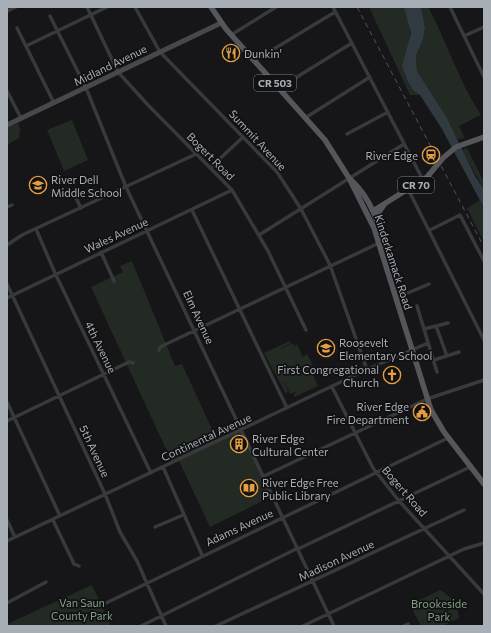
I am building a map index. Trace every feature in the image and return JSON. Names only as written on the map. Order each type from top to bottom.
[{"type":"main road","name":"Kinderkamack Road","points":[[211,7],[231,35],[280,88],[333,151],[349,178],[370,219],[379,242],[427,399],[438,424],[484,484]]},
{"type":"main road","name":"CR 70","points":[[373,211],[423,180],[452,150],[461,144],[484,137]]},
{"type":"main road","points":[[349,178],[373,211],[383,243],[385,262]]},
{"type":"main road","points":[[367,201],[375,204],[385,203]]},
{"type":"main road","points":[[378,225],[380,212],[385,203]]},
{"type":"main road","points":[[379,242],[381,235]]},
{"type":"street","points":[[7,10],[16,7]]},
{"type":"street","name":"Bogert Road","points":[[87,7],[118,72],[148,105],[232,190],[259,235],[306,330]]},
{"type":"street","points":[[26,46],[107,7]]},
{"type":"street","name":"Summit Avenue","points":[[135,7],[160,52],[277,172],[301,209],[330,265],[367,370]]},
{"type":"street","points":[[231,35],[276,7]]},
{"type":"street","points":[[333,7],[423,180]]},
{"type":"street","points":[[450,7],[484,77]]},
{"type":"street","points":[[254,61],[336,12]]},
{"type":"street","name":"Elm Avenue","points":[[50,16],[59,30],[86,88],[126,187],[196,331],[334,626]]},
{"type":"street","name":"Midland Avenue","points":[[7,125],[221,23]]},
{"type":"street","points":[[464,36],[484,27]]},
{"type":"street","points":[[17,28],[54,103]]},
{"type":"street","points":[[280,88],[352,43]]},
{"type":"street","points":[[305,118],[370,77]]},
{"type":"street","points":[[7,91],[21,118]]},
{"type":"street","points":[[347,134],[388,112]]},
{"type":"street","points":[[210,168],[243,137]]},
{"type":"street","points":[[259,235],[404,144]]},
{"type":"street","points":[[7,245],[36,229],[196,154]]},
{"type":"street","points":[[408,189],[430,230],[484,340]]},
{"type":"street","name":"Wales Avenue","points":[[7,298],[55,273],[232,190]]},
{"type":"street","points":[[73,192],[80,208]]},
{"type":"street","points":[[7,208],[12,205]]},
{"type":"street","points":[[192,210],[287,408]]},
{"type":"street","points":[[430,230],[460,215],[484,261]]},
{"type":"street","name":"4th Avenue","points":[[36,229],[55,273],[151,473]]},
{"type":"street","points":[[159,350],[160,347],[240,310],[379,242]]},
{"type":"street","points":[[101,252],[114,281]]},
{"type":"street","name":"5th Avenue","points":[[7,284],[105,494],[120,532],[137,561],[166,626]]},
{"type":"street","points":[[396,298],[429,284]]},
{"type":"street","points":[[417,306],[437,372]]},
{"type":"street","points":[[424,328],[448,323]]},
{"type":"street","points":[[436,326],[447,356]]},
{"type":"street","name":"Continental Avenue","points":[[7,541],[367,370],[428,343]]},
{"type":"street","points":[[434,360],[459,352]]},
{"type":"street","points":[[7,421],[129,362],[133,363]]},
{"type":"street","points":[[264,476],[427,399],[484,380]]},
{"type":"street","name":"Bogert Road","points":[[332,387],[354,433],[376,472],[399,501],[484,594]]},
{"type":"street","points":[[7,402],[60,516]]},
{"type":"street","name":"Adams Avenue","points":[[104,604],[202,555],[448,438]]},
{"type":"street","points":[[163,467],[202,555]]},
{"type":"street","points":[[141,626],[298,548],[470,467]]},
{"type":"street","name":"Madison Avenue","points":[[216,626],[464,510]]},
{"type":"street","points":[[156,527],[183,515]]},
{"type":"street","points":[[7,520],[15,537]]},
{"type":"street","points":[[53,520],[74,564],[79,566]]},
{"type":"street","points":[[303,626],[449,557],[484,543]]},
{"type":"street","points":[[7,603],[46,582]]},
{"type":"green space","points":[[369,7],[404,7],[410,31],[404,73],[412,87],[420,95],[410,95]]},
{"type":"green space","points":[[421,7],[428,7],[459,75],[481,115],[459,126],[465,138],[457,139],[447,118],[417,71],[416,56],[423,39],[425,28]]},
{"type":"green space","points":[[72,120],[88,160],[64,171],[47,130]]},
{"type":"green space","points":[[18,123],[20,129],[19,138],[7,145],[7,127]]},
{"type":"green space","points":[[467,148],[484,182],[484,190],[462,150]]},
{"type":"green space","points":[[480,200],[484,208],[484,242],[467,208]]},
{"type":"green space","points":[[132,261],[175,366],[182,364],[217,440],[241,430],[273,496],[210,527],[178,459],[172,462],[91,287],[123,272],[120,266]]},
{"type":"green space","points":[[290,341],[291,343],[283,347],[282,351],[284,347],[293,343],[295,346],[297,344],[303,357],[307,354],[313,365],[308,368],[312,366],[314,369],[311,370],[318,386],[294,397],[294,394],[298,391],[290,394],[286,385],[287,382],[285,384],[288,391],[286,394],[264,353]]},
{"type":"green space","name":"Van Saun County Park","points":[[92,585],[111,626],[7,626],[7,624]]},
{"type":"green space","name":"Brookeside Park","points":[[440,590],[448,595],[453,601],[459,618],[443,626],[421,626],[410,605]]},
{"type":"shaded area","points":[[404,7],[421,7],[425,28],[423,39],[416,56],[417,71],[447,118],[475,176],[484,190],[484,208],[442,129],[420,95],[413,90],[407,80],[402,66],[411,33]]},
{"type":"railway","points":[[357,7],[484,247]]},
{"type":"place","name":"Dunkin'","points":[[231,53]]},
{"type":"place","name":"River Edge","points":[[431,155]]},
{"type":"place","name":"River Dell Middle School","points":[[38,185]]},
{"type":"place","name":"Roosevelt Elementary School","points":[[326,348]]},
{"type":"place","name":"First Congregational Church","points":[[392,375]]},
{"type":"place","name":"River Edge Fire Department","points":[[422,412]]},
{"type":"place","name":"River Edge Cultural Center","points":[[239,444]]},
{"type":"place","name":"River Edge Free Public Library","points":[[249,488]]}]
